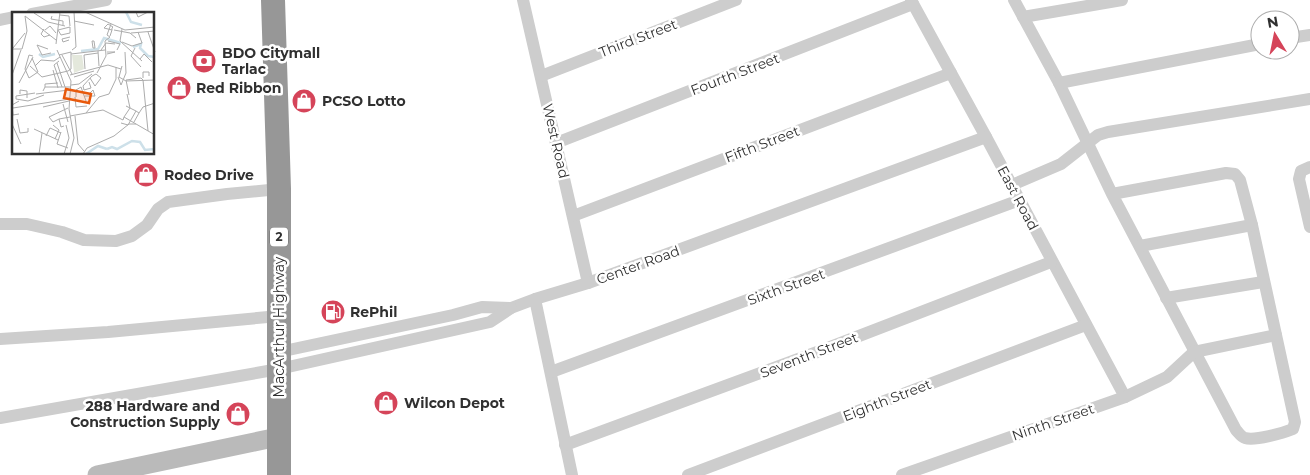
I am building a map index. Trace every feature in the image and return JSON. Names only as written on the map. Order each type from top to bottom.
[{"type":"highway","name":"MacArthur Highway","points":[[273,0],[279,189],[279,475]]},
{"type":"street","points":[[43,12],[106,0]]},
{"type":"street","name":"Third Street","points":[[541,76],[736,0]]},
{"type":"street","points":[[1014,0],[1059,83],[1112,194],[1236,430],[1243,437],[1251,438],[1293,429],[1294,422],[1276,335],[1252,225],[1240,180],[1235,174],[1226,173],[1112,194]]},
{"type":"street","points":[[1024,17],[1122,0]]},
{"type":"street","name":"West Road","points":[[526,1],[588,283]]},
{"type":"street","name":"East Road","points":[[912,2],[1125,397]]},
{"type":"street","name":"Fourth Street","points":[[556,143],[912,2]]},
{"type":"street","points":[[1059,83],[1250,46]]},
{"type":"street","name":"Fifth Street","points":[[573,216],[951,73]]},
{"type":"street","points":[[1012,185],[1061,164],[1098,135],[1108,132],[1310,99]]},
{"type":"street","name":"Center Road","points":[[0,418],[279,360],[482,307],[511,308],[588,283],[986,137]]},
{"type":"street","points":[[1310,167],[1301,171],[1300,179],[1310,226]]},
{"type":"street","points":[[0,224],[27,224],[62,232],[84,240],[116,241],[132,236],[147,225],[158,209],[168,202],[279,189]]},
{"type":"street","name":"Sixth Street","points":[[551,372],[1020,200]]},
{"type":"street","points":[[1140,246],[1252,225]]},
{"type":"street","name":"Seventh Street","points":[[565,445],[820,351],[1051,262]]},
{"type":"street","points":[[1166,298],[1264,282]]},
{"type":"street","points":[[535,299],[572,475]]},
{"type":"street","points":[[0,339],[108,332],[279,316]]},
{"type":"street","name":"Eighth Street","points":[[688,475],[1086,325]]},
{"type":"street","points":[[1194,352],[1276,335]]},
{"type":"street","name":"Ninth Street","points":[[902,475],[1125,397],[1167,377],[1194,352]]},
{"type":"street","points":[[97,475],[278,437]]},
{"type":"place","name":"BDO Citymall Tarlac","points":[[204,61]]},
{"type":"place","name":"Red Ribbon","points":[[179,88]]},
{"type":"place","name":"PCSO Lotto","points":[[304,101]]},
{"type":"place","name":"Rodeo Drive","points":[[146,175]]},
{"type":"place","name":"RePhil","points":[[333,312]]},
{"type":"place","name":"Wilcon Depot","points":[[386,403]]},
{"type":"place","name":"288 Hardware and Construction Supply","points":[[238,414]]}]
